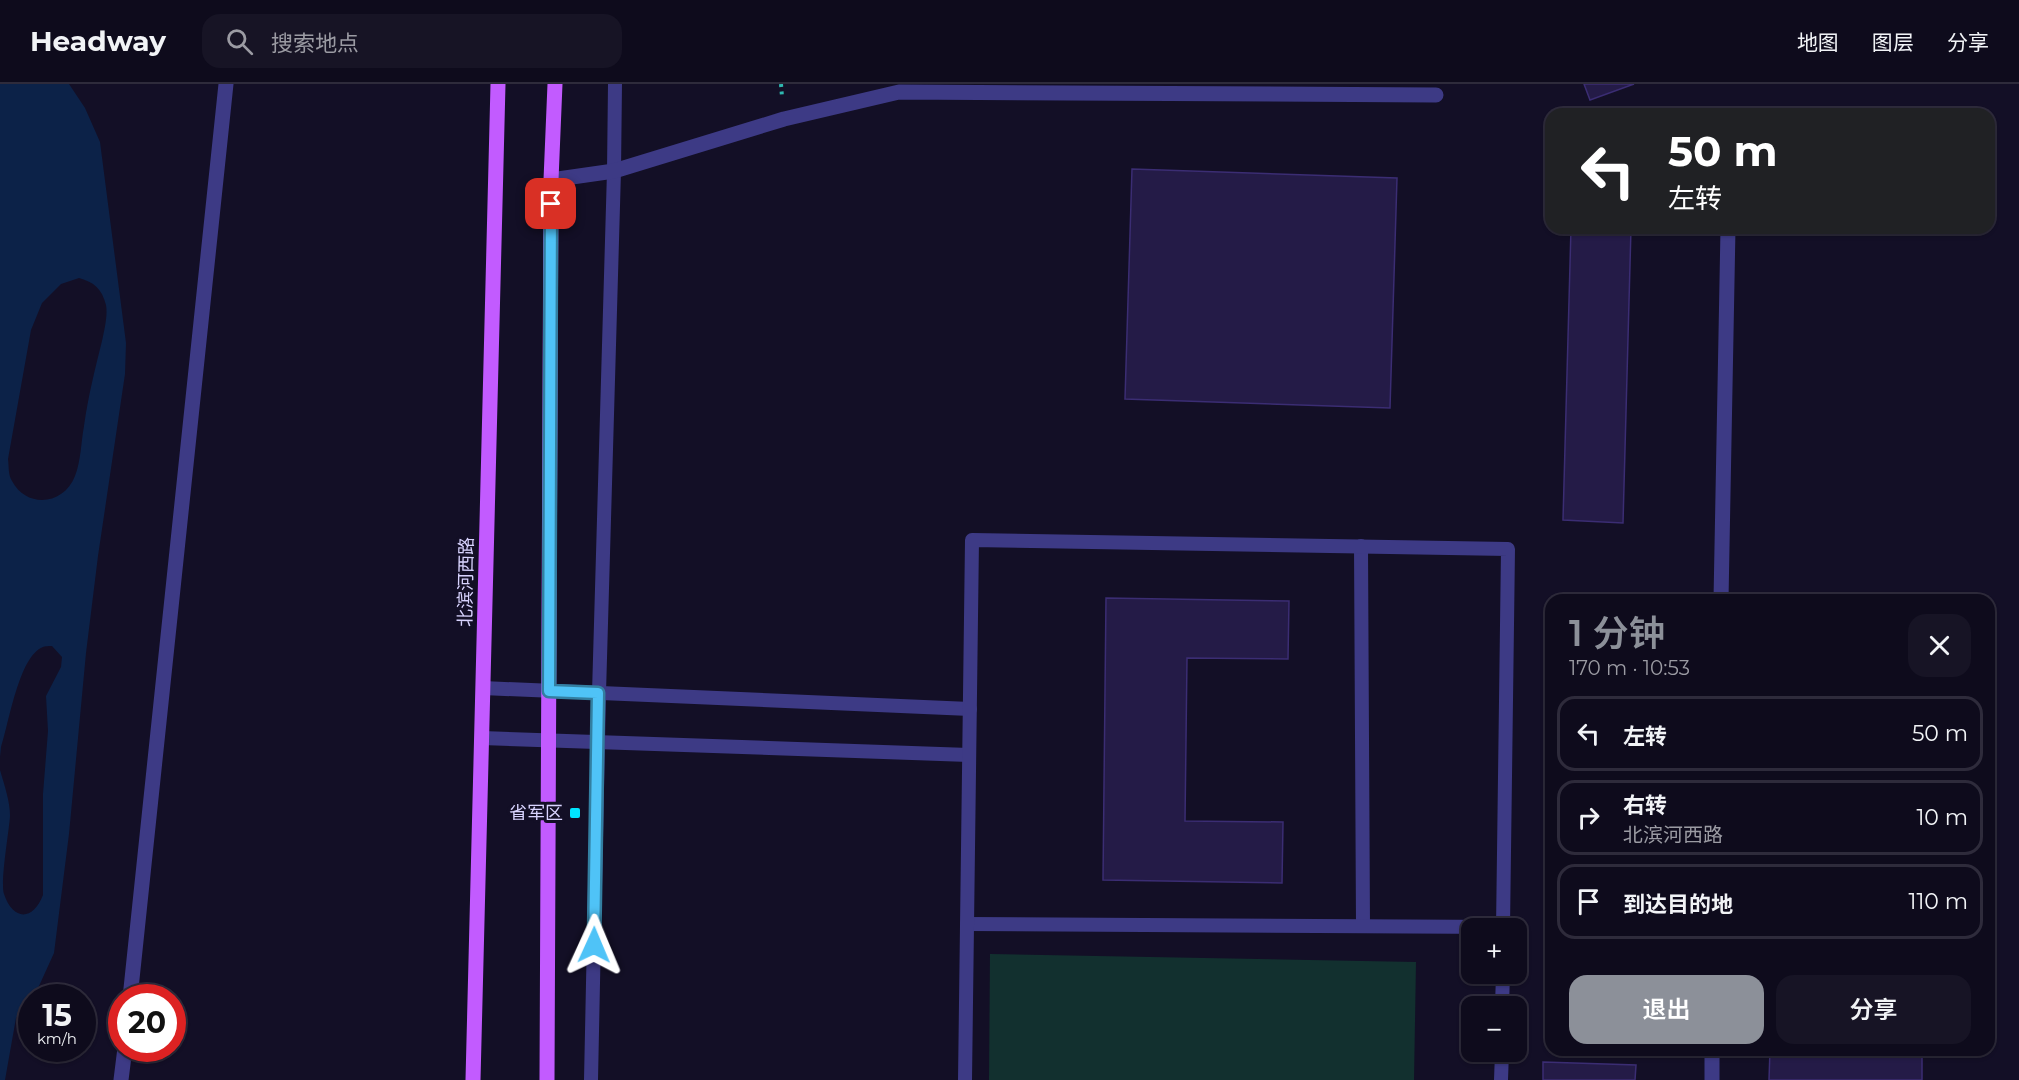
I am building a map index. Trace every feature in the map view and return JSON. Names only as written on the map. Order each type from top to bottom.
[{"type":"main road","name":"北滨河西路","points":[[473,1080],[498,84]]},
{"type":"main road","points":[[547,1080],[551,180],[555,84]]},
{"type":"street","points":[[131,984],[226,84]]},
{"type":"street","points":[[551,180],[614,171],[784,119],[899,92],[1436,95]]},
{"type":"street","points":[[1721,594],[1728,234]]},
{"type":"street","points":[[1712,1056],[1712,1080]]},
{"type":"street","points":[[121,1080],[123,1062]]},
{"type":"lane","points":[[591,1080],[598,693],[615,84]]},
{"type":"lane","points":[[965,1080],[972,540],[1508,549],[1503,918]]},
{"type":"lane","points":[[1361,546],[1363,926]]},
{"type":"lane","points":[[483,688],[970,709]]},
{"type":"lane","points":[[482,738],[969,755]]},
{"type":"lane","points":[[967,924],[1461,927]]},
{"type":"lane","points":[[1502,1062],[1502,1080]]},
{"type":"green space","points":[[990,954],[1416,962],[1414,1080],[989,1080]]},
{"type":"water","points":[[0,84],[69,84],[85,108],[100,142],[126,343],[125,374],[86,653],[69,834],[54,953],[40,984],[18,984],[18,1015],[5,1080],[0,1080],[0,770],[10,816],[4,868],[4,894],[12,909],[18,913],[29,913],[39,904],[43,895],[43,794],[48,731],[46,696],[61,667],[62,657],[52,646],[43,647],[27,663],[16,691],[0,757]],"holes":[[[79,278],[100,290],[106,305],[106,314],[79,464],[70,486],[63,493],[54,498],[36,499],[27,496],[12,481],[8,459],[31,330],[42,303],[61,284]]]},
{"type":"building","points":[[1584,84],[1634,84],[1590,100]]},
{"type":"building","points":[[1132,169],[1397,178],[1390,408],[1125,399]]},
{"type":"building","points":[[1571,234],[1631,234],[1623,523],[1563,520]]},
{"type":"building","points":[[1106,598],[1289,601],[1288,659],[1187,658],[1185,821],[1283,822],[1282,883],[1103,880]]},
{"type":"building","points":[[1770,1056],[1922,1056],[1922,1080],[1769,1080]]},
{"type":"building","points":[[1543,1062],[1636,1065],[1635,1080],[1543,1080]]},
{"type":"place","name":"省军区","points":[[575,813]]},
{"type":"route","points":[[551,204],[549,691],[598,693],[594,945]]}]
